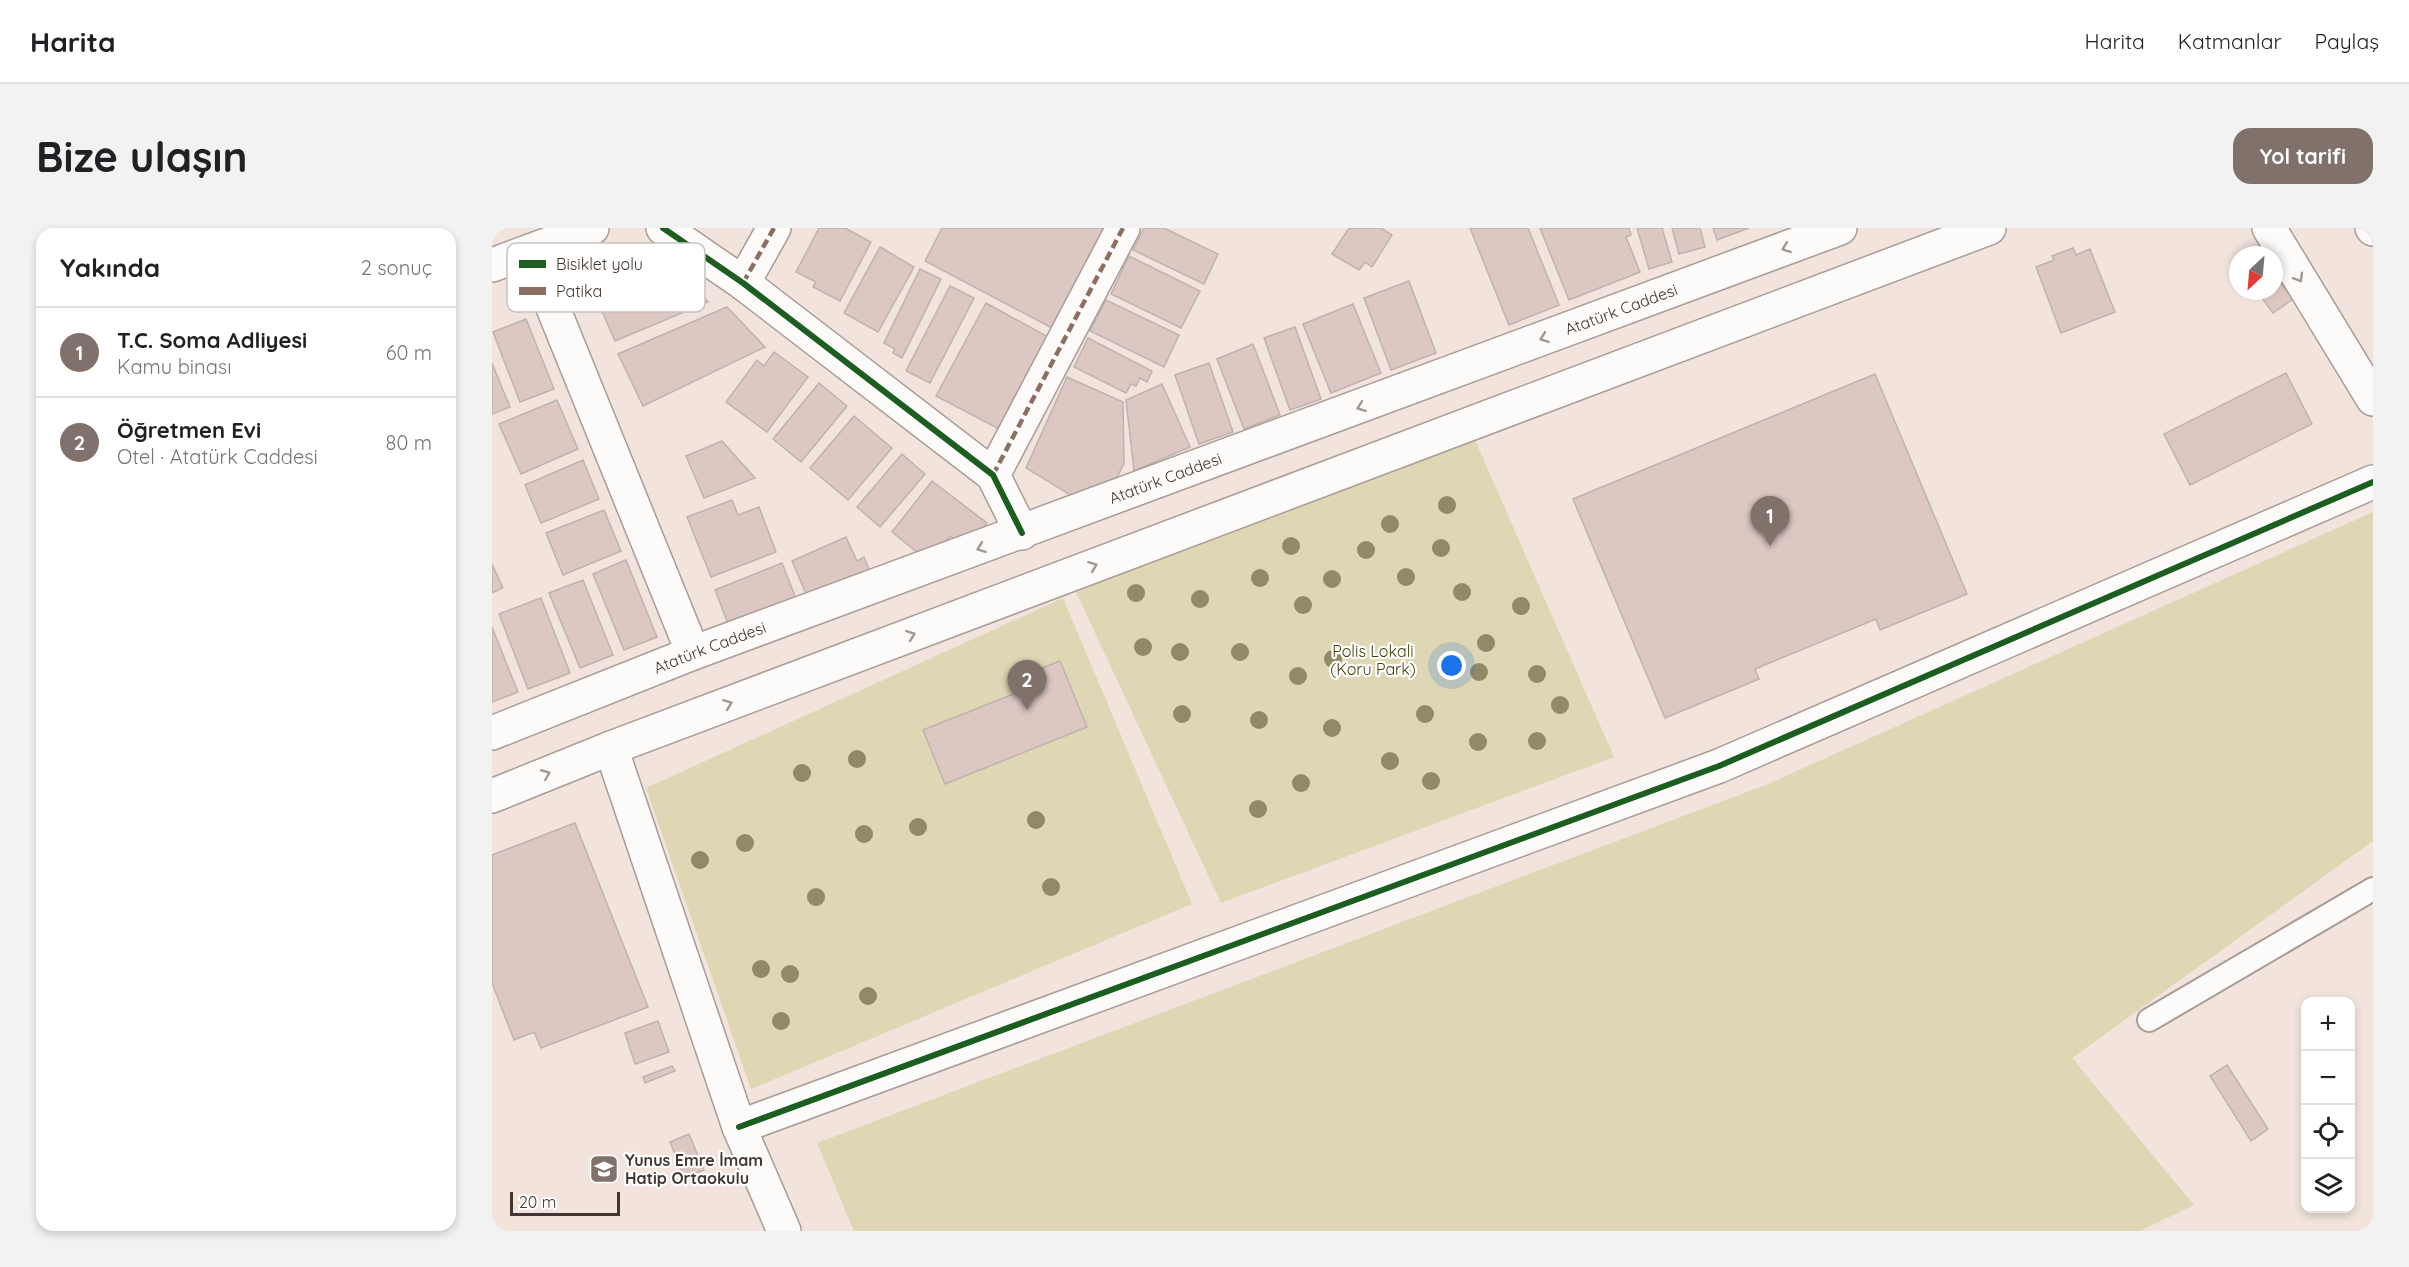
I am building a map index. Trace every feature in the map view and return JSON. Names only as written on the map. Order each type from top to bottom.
[{"type":"street","points":[[552,243],[592,228]]},
{"type":"street","points":[[663,228],[685,243]]},
{"type":"street","points":[[742,283],[774,228]]},
{"type":"street","points":[[993,475],[1123,228]]},
{"type":"street","name":"Atatürk Caddesi","points":[[492,733],[693,653],[1840,228]]},
{"type":"street","points":[[492,796],[611,748],[1989,228]]},
{"type":"street","points":[[2269,228],[2373,399]]},
{"type":"street","points":[[705,257],[993,475],[1022,533]]},
{"type":"street","points":[[492,265],[507,259]]},
{"type":"street","points":[[555,312],[693,653]]},
{"type":"street","points":[[739,1127],[1719,766],[2373,482]]},
{"type":"street","points":[[611,748],[739,1127],[784,1231]]},
{"type":"lane","points":[[2150,1020],[2373,889]]},
{"type":"green space","name":"Polis Lokali (Koru Park)","points":[[1472,433],[1614,757],[1221,903],[1076,592]]},
{"type":"green space","points":[[2373,512],[2373,841],[2072,1058],[2194,1205],[2140,1231],[854,1231],[817,1143],[1768,784]]},
{"type":"green space","points":[[1063,598],[1192,904],[751,1089],[646,788]]},
{"type":"building","points":[[819,228],[845,228],[871,242],[840,301],[813,287],[816,282],[796,272]]},
{"type":"building","points":[[942,228],[1105,228],[1052,328],[925,261]]},
{"type":"building","points":[[1144,228],[1164,228],[1218,254],[1204,284],[1133,250]]},
{"type":"building","points":[[1349,228],[1381,228],[1392,235],[1372,267],[1365,262],[1359,270],[1332,254]]},
{"type":"building","points":[[1470,228],[1528,228],[1559,305],[1509,325]]},
{"type":"building","points":[[1540,228],[1629,228],[1631,235],[1626,237],[1640,272],[1569,300]]},
{"type":"building","points":[[1637,228],[1662,228],[1672,262],[1649,269]]},
{"type":"building","points":[[1672,228],[1700,228],[1705,247],[1679,254]]},
{"type":"building","points":[[1713,228],[1749,228],[1717,240]]},
{"type":"building","points":[[880,247],[914,267],[878,332],[844,313]]},
{"type":"building","points":[[2073,248],[2076,255],[2090,249],[2115,312],[2061,333],[2036,267],[2054,260],[2052,256]]},
{"type":"building","points":[[1129,256],[1200,291],[1181,328],[1111,294]]},
{"type":"building","points":[[920,269],[941,279],[902,358],[893,353],[895,349],[884,343]]},
{"type":"building","points":[[1409,281],[1436,353],[1391,370],[1364,298]]},
{"type":"building","points":[[950,286],[974,298],[930,383],[906,371]]},
{"type":"building","points":[[2283,286],[2293,299],[2273,313],[2264,300],[2283,300]]},
{"type":"building","points":[[1106,300],[1179,335],[1164,367],[1090,331]]},
{"type":"building","points":[[986,303],[1048,337],[999,429],[936,396]]},
{"type":"building","points":[[1353,304],[1381,373],[1331,393],[1303,324]]},
{"type":"building","points":[[727,307],[765,347],[643,406],[618,354]]},
{"type":"building","points":[[602,312],[684,312],[615,341]]},
{"type":"building","points":[[526,319],[554,389],[520,402],[493,332]]},
{"type":"building","points":[[1295,327],[1321,399],[1290,410],[1264,338]]},
{"type":"building","points":[[1088,338],[1152,371],[1147,382],[1140,378],[1136,386],[1131,384],[1126,393],[1074,367]]},
{"type":"building","points":[[1253,344],[1280,415],[1244,429],[1217,359]]},
{"type":"building","points":[[774,352],[808,377],[767,432],[726,402],[757,360],[764,366]]},
{"type":"building","points":[[492,363],[510,407],[492,414]]},
{"type":"building","points":[[1209,363],[1233,432],[1199,444],[1175,375]]},
{"type":"building","points":[[2286,373],[2312,424],[2190,485],[2164,434]]},
{"type":"building","points":[[1875,374],[1967,594],[1880,630],[1876,619],[1755,669],[1759,679],[1665,718],[1573,499]]},
{"type":"building","points":[[1067,377],[1123,402],[1124,463],[1115,482],[1077,499],[1026,468]]},
{"type":"building","points":[[819,383],[847,406],[801,462],[773,439]]},
{"type":"building","points":[[1162,384],[1190,447],[1134,471],[1126,400]]},
{"type":"building","points":[[557,400],[578,449],[521,474],[499,424]]},
{"type":"building","points":[[854,416],[892,448],[848,500],[810,468]]},
{"type":"building","points":[[722,441],[755,478],[704,498],[686,456]]},
{"type":"building","points":[[902,454],[925,474],[880,527],[857,507]]},
{"type":"building","points":[[583,460],[599,499],[541,523],[525,485]]},
{"type":"building","points":[[932,481],[987,523],[966,549],[950,536],[929,562],[892,532]]},
{"type":"building","points":[[732,500],[738,515],[759,507],[776,552],[711,577],[687,517]]},
{"type":"building","points":[[604,510],[621,551],[563,575],[546,533]]},
{"type":"building","points":[[846,537],[857,561],[864,557],[872,577],[810,603],[792,561]]},
{"type":"building","points":[[626,560],[657,637],[624,650],[593,574]]},
{"type":"building","points":[[782,563],[800,609],[732,634],[715,590]]},
{"type":"building","points":[[492,564],[503,588],[492,593]]},
{"type":"building","points":[[583,580],[613,655],[580,668],[549,593]]},
{"type":"building","points":[[541,598],[570,673],[528,689],[499,614]]},
{"type":"building","points":[[492,627],[518,692],[492,702]]},
{"type":"building","points":[[1060,661],[1087,727],[945,784],[923,730],[1016,693],[1012,680]]},
{"type":"building","points":[[575,823],[648,1007],[541,1048],[534,1032],[514,1040],[492,983],[492,855]]},
{"type":"building","points":[[658,1021],[669,1052],[635,1064],[625,1033]]},
{"type":"building","points":[[2227,1065],[2268,1129],[2251,1141],[2210,1076]]},
{"type":"building","points":[[672,1066],[675,1071],[645,1083],[643,1077]]},
{"type":"building","points":[[689,1134],[704,1170],[684,1178],[670,1142]]},
{"type":"marked path","points":[[743,283],[774,228]]},
{"type":"marked path","points":[[993,475],[1123,228]]},
{"type":"cycle path","points":[[663,228],[685,243]]},
{"type":"cycle path","points":[[705,257],[743,283],[993,475],[1022,533]]},
{"type":"cycle path","points":[[739,1127],[1719,766],[2373,482]]},
{"type":"place","name":"T.C. Soma Adliyesi","points":[[1770,546]]},
{"type":"place","name":"Öğretmen Evi","points":[[1027,710]]},
{"type":"place","name":"Yunus Emre İmam Hatip Ortaokulu","points":[[604,1169]]}]
